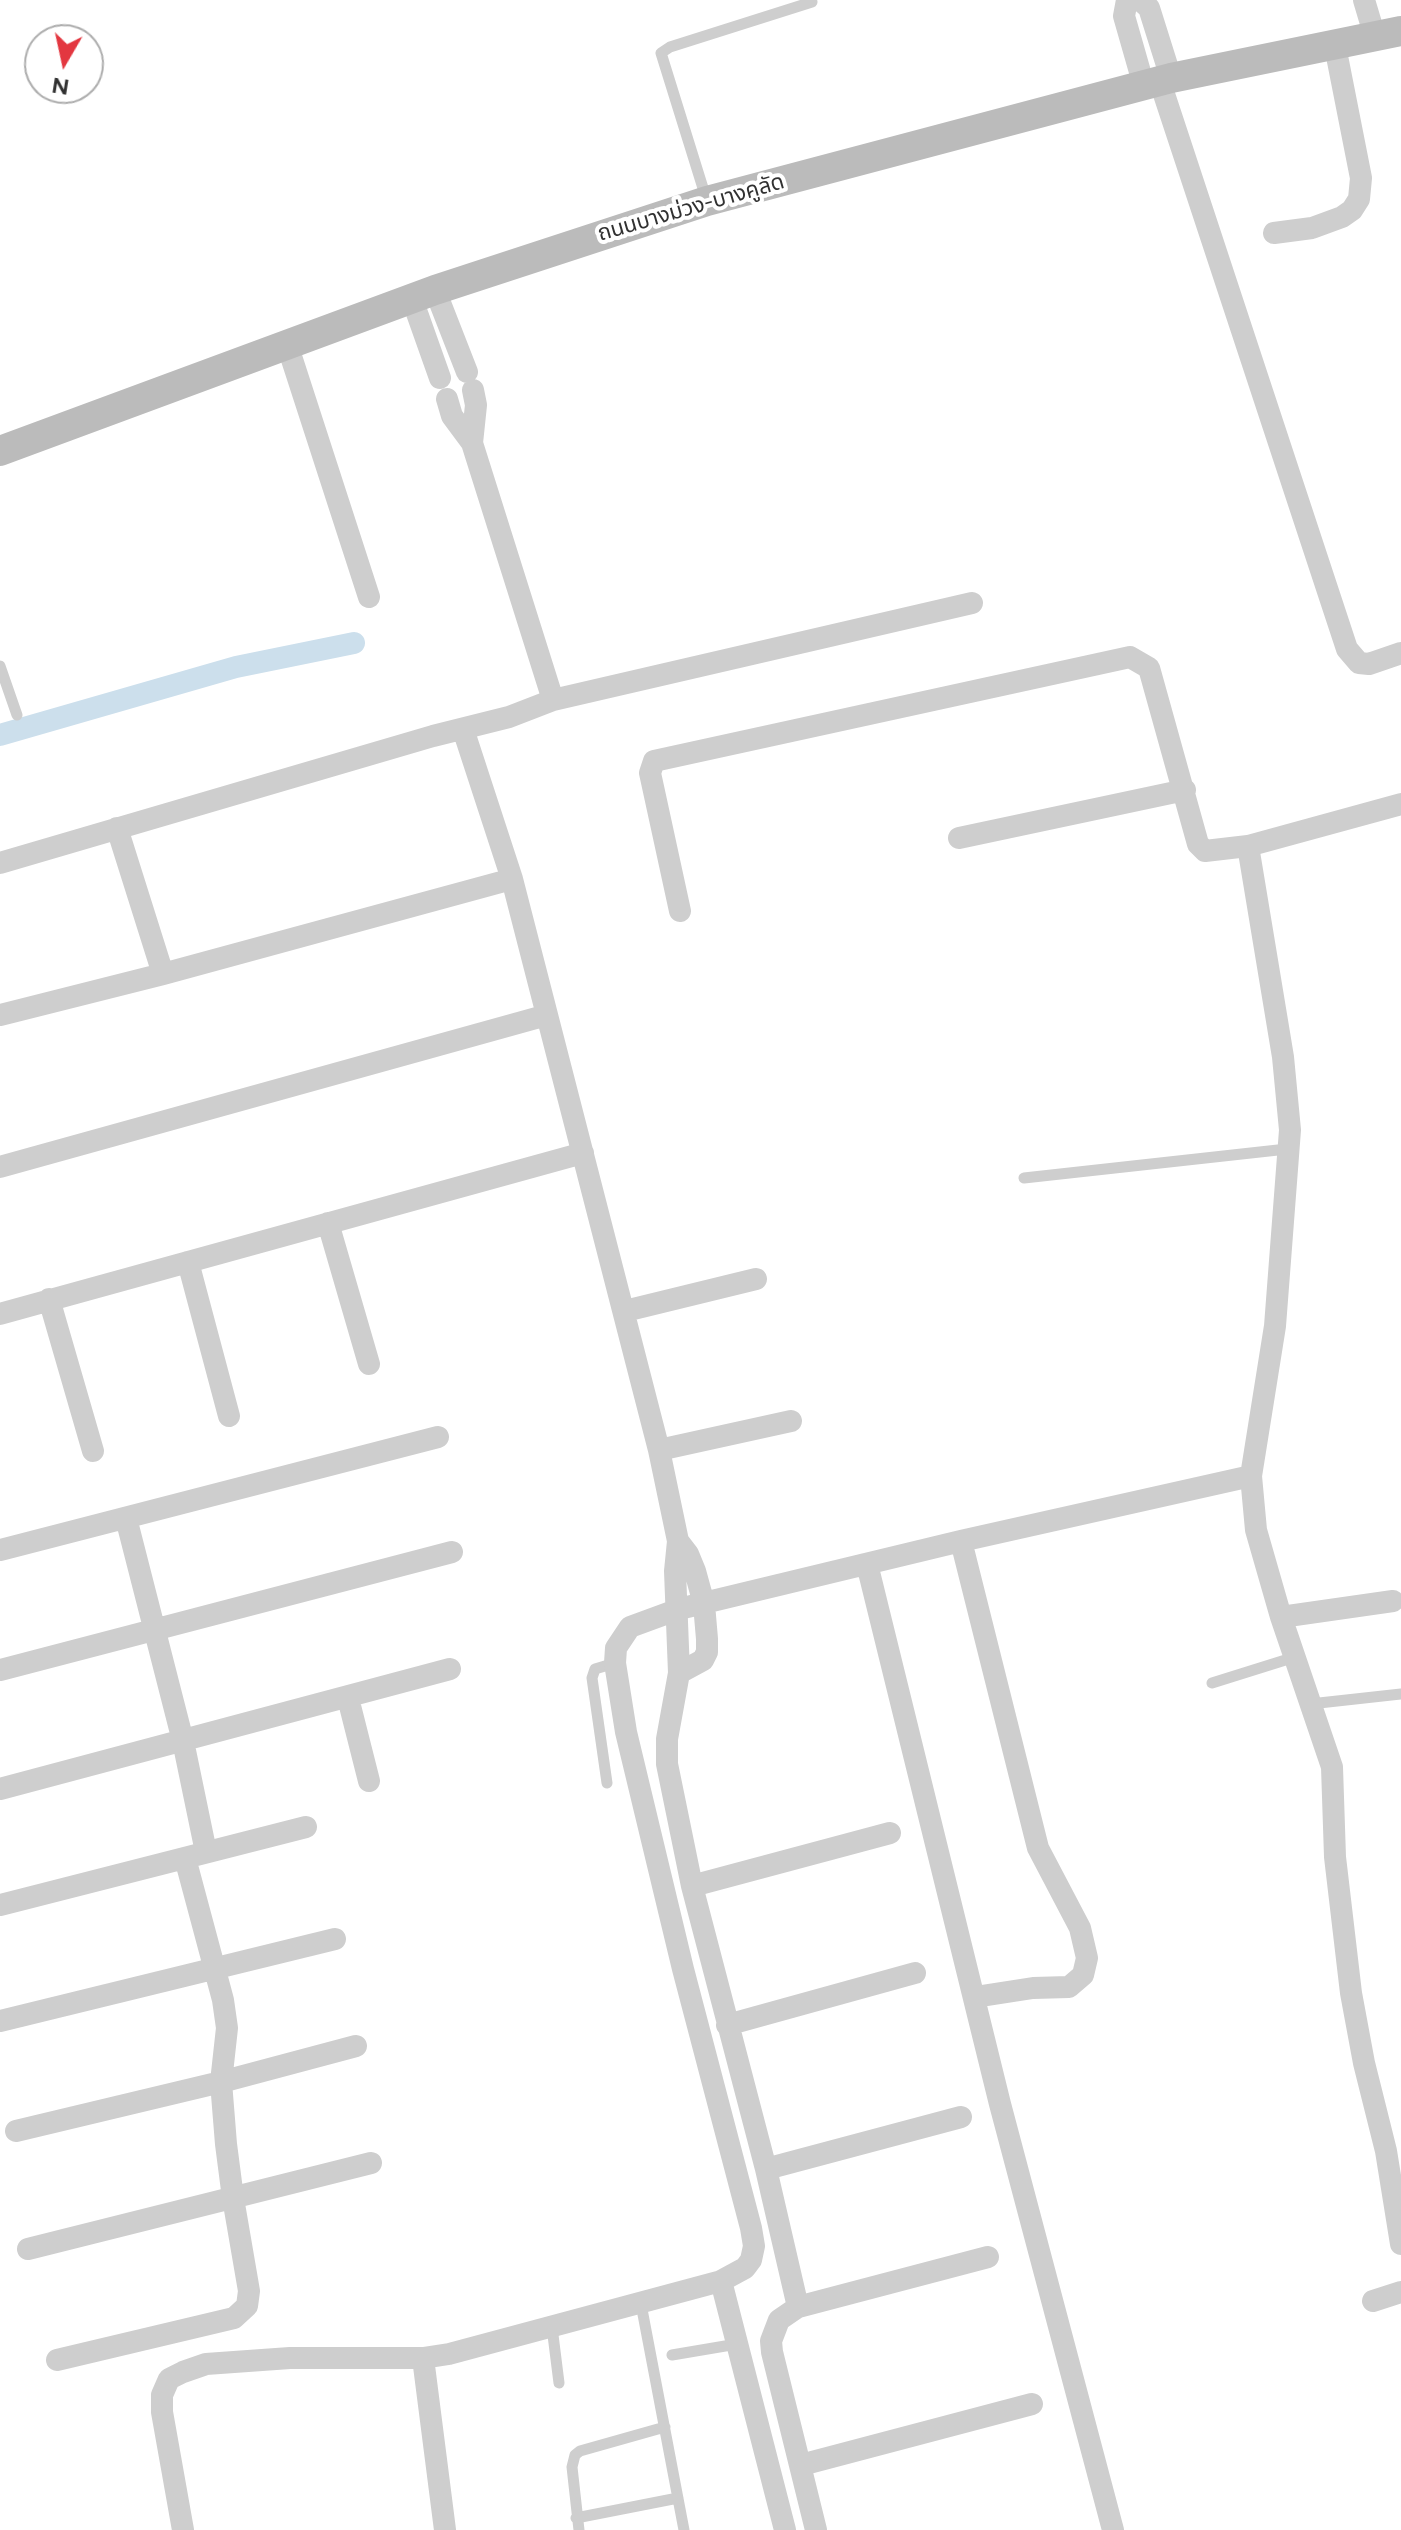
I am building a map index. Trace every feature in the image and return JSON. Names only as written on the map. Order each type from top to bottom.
[{"type":"street","points":[[1127,0],[1124,16],[1159,82],[1347,649],[1353,659],[1369,664],[1401,653]]},
{"type":"street","points":[[1140,0],[1149,8],[1159,82]]},
{"type":"street","points":[[1364,0],[1388,34]]},
{"type":"street","name":"ถนนบางม่วง-บางคูลัด","points":[[0,451],[423,295],[707,201],[1159,82],[1388,34]]},
{"type":"street","points":[[1274,233],[1312,228],[1342,217],[1352,210],[1359,199],[1361,178],[1335,46]]},
{"type":"street","points":[[423,295],[470,381],[476,405],[472,443]]},
{"type":"street","points":[[423,295],[452,416],[472,443],[553,700]]},
{"type":"street","points":[[287,344],[369,597]]},
{"type":"street","points":[[0,863],[509,717],[553,700],[972,603]]},
{"type":"street","points":[[680,911],[650,773],[653,763],[658,760],[1130,657],[1149,668],[1201,849],[1248,846],[1401,804]]},
{"type":"street","points":[[463,729],[512,879],[659,1450],[678,1541],[675,1571],[679,1609],[679,1673],[667,1739],[667,1764],[692,1886],[766,2169],[798,2307]]},
{"type":"street","points":[[959,838],[1185,790]]},
{"type":"street","points":[[117,828],[163,974]]},
{"type":"street","points":[[1248,846],[1283,1057],[1290,1130],[1275,1326],[1251,1476],[1256,1530],[1310,1704],[1344,1793],[1348,1811],[1346,1861],[1364,2011],[1401,2174]]},
{"type":"street","points":[[0,1015],[512,879]]},
{"type":"street","points":[[0,1167],[547,1015]]},
{"type":"street","points":[[0,1314],[583,1153]]},
{"type":"street","points":[[328,1223],[369,1364]]},
{"type":"street","points":[[188,1262],[229,1416]]},
{"type":"street","points":[[625,1311],[756,1279]]},
{"type":"street","points":[[49,1299],[93,1451]]},
{"type":"street","points":[[659,1450],[791,1421]]},
{"type":"street","points":[[0,1550],[438,1437]]},
{"type":"street","points":[[183,2530],[162,2412],[162,2395],[169,2379],[206,2364],[290,2358],[423,2358],[449,2354],[721,2281],[745,2268],[751,2260],[754,2246],[751,2228],[626,1732],[615,1663],[616,1648],[630,1627],[679,1609],[1251,1476]]},
{"type":"street","points":[[57,2360],[234,2318],[247,2306],[249,2291],[233,2198],[221,2082],[227,2028],[196,1855],[183,1741],[126,1518]]},
{"type":"street","points":[[678,1541],[688,1554],[704,1604],[707,1652],[703,1660],[679,1673]]},
{"type":"street","points":[[961,1541],[1038,1848],[1080,1928],[1087,1958],[1083,1975],[1069,1987],[1033,1988],[975,1997]]},
{"type":"street","points":[[0,1670],[452,1552]]},
{"type":"street","points":[[867,1564],[1000,2104],[1113,2530]]},
{"type":"street","points":[[1281,1617],[1393,1601]]},
{"type":"street","points":[[0,1789],[450,1669]]},
{"type":"street","points":[[348,1698],[369,1781]]},
{"type":"street","points":[[1332,1767],[1335,1857],[1351,1993],[1364,2063],[1386,2151],[1401,2244]]},
{"type":"street","points":[[0,1905],[306,1827]]},
{"type":"street","points":[[692,1886],[890,1833]]},
{"type":"street","points":[[0,2021],[335,1939]]},
{"type":"street","points":[[727,2025],[915,1973]]},
{"type":"street","points":[[16,2131],[356,2046]]},
{"type":"street","points":[[766,2169],[961,2117]]},
{"type":"street","points":[[28,2249],[371,2163]]},
{"type":"street","points":[[816,2530],[771,2341],[779,2320],[798,2307],[988,2257]]},
{"type":"street","points":[[721,2281],[785,2530]]},
{"type":"street","points":[[1373,2301],[1401,2292]]},
{"type":"street","points":[[423,2358],[445,2530]]},
{"type":"street","points":[[801,2465],[1032,2404]]},
{"type":"lane","points":[[707,201],[661,53],[670,47],[812,2]]},
{"type":"lane","points":[[0,666],[17,715]]},
{"type":"lane","points":[[1024,1178],[1287,1149]]},
{"type":"lane","points":[[1212,1683],[1295,1657]]},
{"type":"lane","points":[[607,1783],[592,1678],[595,1669],[615,1663]]},
{"type":"lane","points":[[1310,1704],[1401,1694]]},
{"type":"lane","points":[[641,2304],[684,2530]]},
{"type":"lane","points":[[552,2327],[559,2383]]},
{"type":"lane","points":[[672,2355],[737,2344]]},
{"type":"lane","points":[[665,2427],[575,2455],[572,2467],[578,2524],[678,2498]]},
{"type":"waterway","points":[[0,735],[236,667],[354,643]]}]
